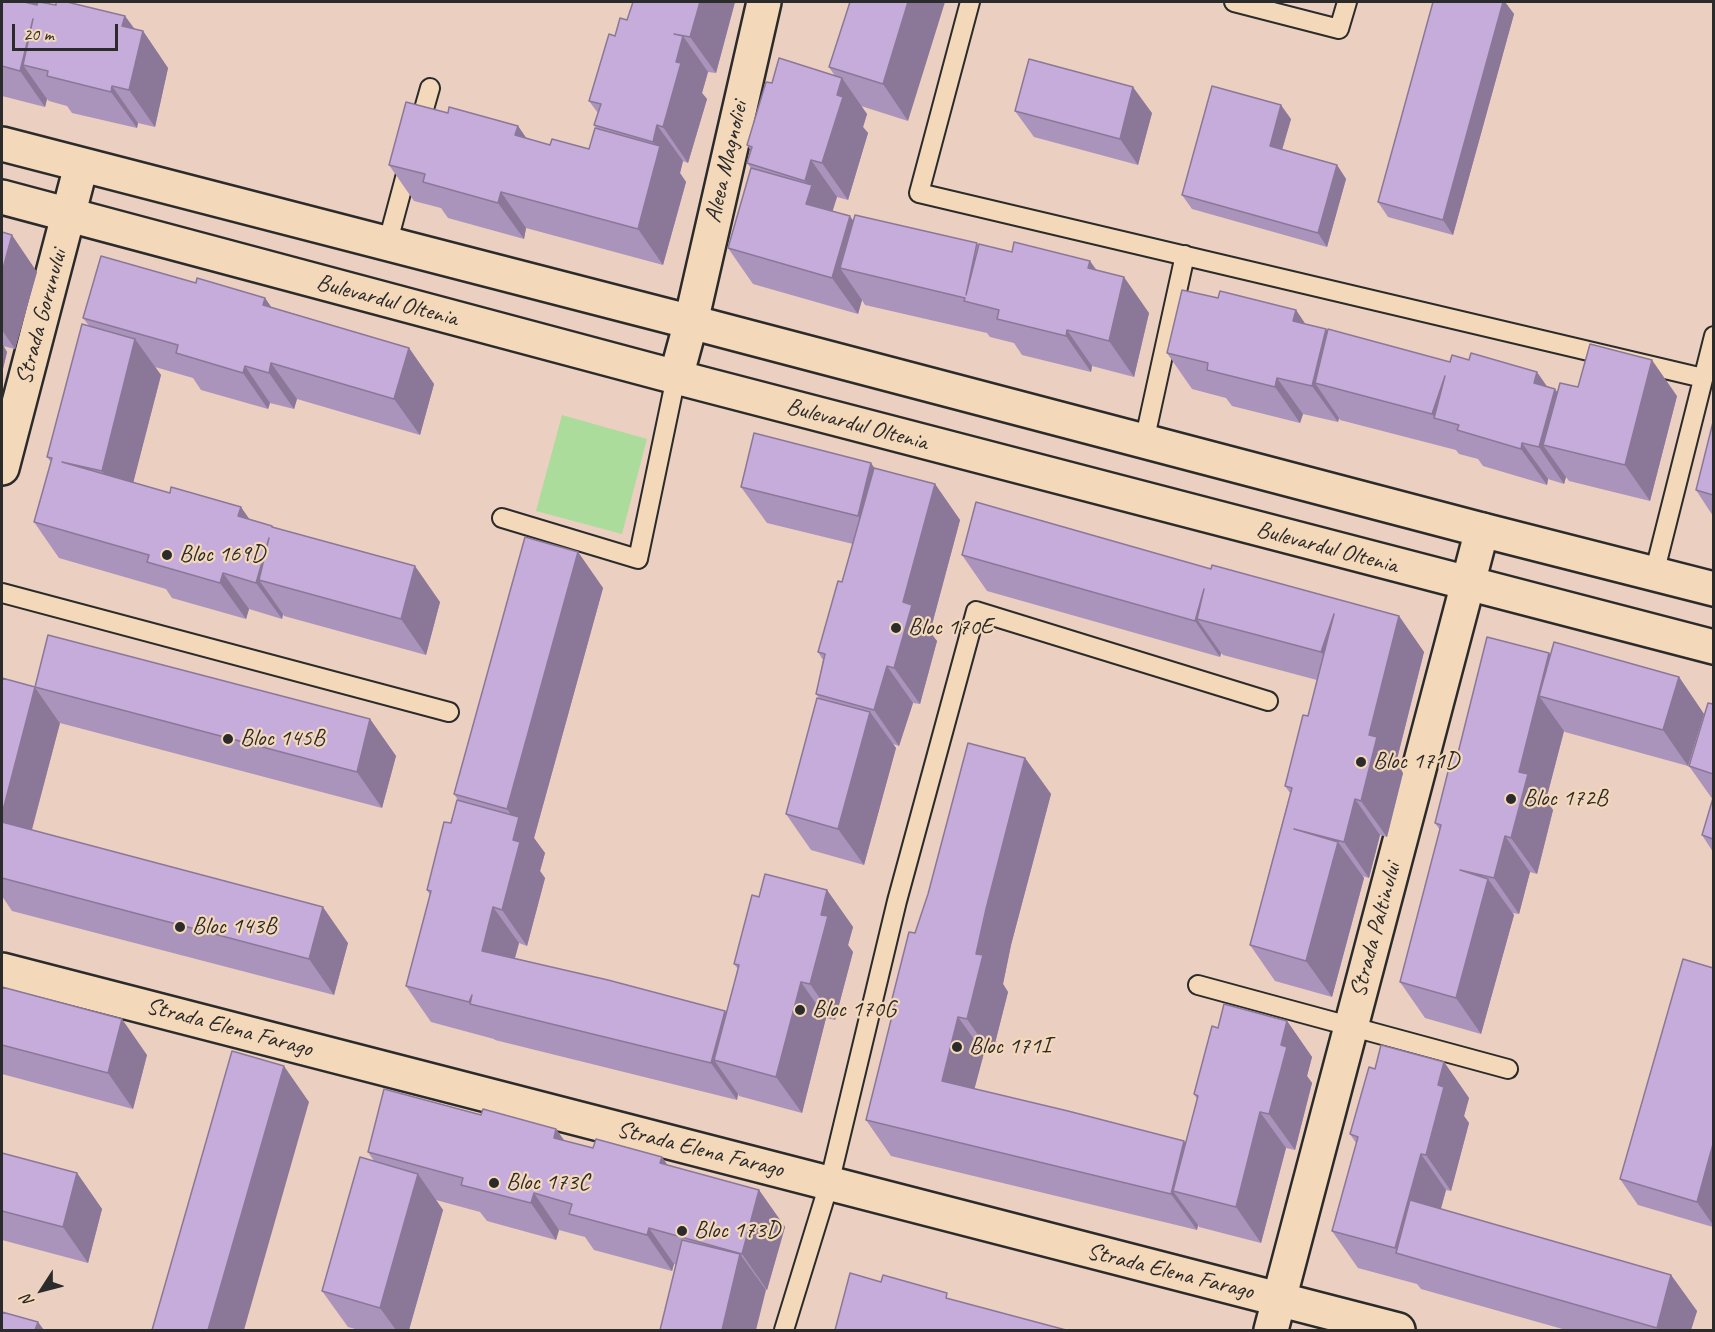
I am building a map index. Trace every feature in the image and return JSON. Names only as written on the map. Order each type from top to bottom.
[{"type":"street","name":"Aleea Magnoliei","points":[[676,377],[691,322],[764,2]]},
{"type":"street","points":[[2,144],[1713,589]]},
{"type":"street","name":"Strada Gorunului","points":[[2,468],[81,166]]},
{"type":"street","name":"Bulevardul Oltenia","points":[[2,197],[676,377],[1713,647]]},
{"type":"street","name":"Strada Paltinului","points":[[1276,1315],[1482,530]]},
{"type":"street","name":"Strada Elena Farago","points":[[2,969],[829,1184],[1276,1315],[1398,1330]]},
{"type":"lane","points":[[970,2],[919,193],[1703,378]]},
{"type":"lane","points":[[1234,2],[1339,29],[1347,2]]},
{"type":"lane","points":[[387,245],[430,88]]},
{"type":"lane","points":[[1144,442],[1185,255]]},
{"type":"lane","points":[[1654,574],[1713,336]]},
{"type":"lane","points":[[502,518],[638,559],[676,377]]},
{"type":"lane","points":[[2,593],[449,712]]},
{"type":"lane","points":[[784,1330],[829,1184],[897,901],[976,611],[1268,700]]},
{"type":"lane","points":[[1198,985],[1508,1069]]},
{"type":"green space","points":[[562,415],[647,439],[622,534],[536,511]]},
{"type":"building","points":[[2,2],[24,2],[37,5],[39,2],[56,5],[56,2],[67,2],[125,16],[122,26],[143,31],[129,90],[112,86],[111,92],[47,76],[48,71],[23,65],[33,19],[20,71],[2,66]]},
{"type":"building","points":[[633,2],[700,2],[690,37],[674,34],[683,36],[676,62],[681,63],[663,127],[657,125],[653,142],[594,125],[601,104],[589,101],[609,34],[615,36],[620,18],[627,20]]},
{"type":"building","points":[[850,2],[908,2],[883,84],[829,67]]},
{"type":"building","points":[[1433,2],[1503,2],[1443,220],[1378,202]]},
{"type":"building","points":[[779,58],[842,78],[837,95],[843,97],[822,163],[811,160],[805,181],[747,163],[752,147],[747,145],[766,82],[772,83]]},
{"type":"building","points":[[1029,59],[1133,87],[1120,139],[1015,111]]},
{"type":"building","points":[[1212,86],[1281,105],[1270,146],[1337,165],[1318,233],[1182,195]]},
{"type":"building","points":[[406,102],[448,113],[449,107],[518,126],[515,135],[550,145],[552,139],[589,149],[595,128],[660,146],[638,229],[501,192],[498,203],[423,182],[425,174],[389,165]]},
{"type":"building","points":[[751,168],[812,185],[806,204],[850,216],[832,278],[728,248]]},
{"type":"building","points":[[855,215],[977,243],[966,295],[979,244],[1012,252],[1014,242],[1090,261],[1088,268],[1124,277],[1109,341],[1067,330],[1066,336],[997,319],[999,310],[964,301],[965,298],[840,268]]},
{"type":"building","points":[[2,232],[12,235],[2,272]]},
{"type":"building","points":[[101,256],[196,283],[197,278],[265,298],[263,305],[409,348],[394,399],[271,363],[269,373],[245,366],[243,373],[176,353],[178,345],[83,318]]},
{"type":"building","points":[[1182,290],[1218,298],[1220,291],[1296,310],[1293,321],[1326,329],[1312,386],[1277,378],[1275,387],[1207,370],[1208,363],[1167,353]]},
{"type":"building","points":[[82,324],[135,339],[102,471],[62,462],[170,493],[171,487],[241,507],[238,516],[415,566],[401,619],[259,580],[269,538],[256,583],[223,573],[220,583],[147,562],[149,555],[34,522],[52,458],[47,457]]},
{"type":"building","points":[[1328,329],[1450,362],[1452,355],[1469,360],[1471,353],[1537,372],[1534,383],[1555,389],[1539,447],[1522,443],[1521,449],[1457,430],[1459,425],[1434,418],[1445,376],[1432,414],[1315,383]]},
{"type":"building","points":[[1590,344],[1652,360],[1625,465],[1543,445],[1560,383],[1578,387]]},
{"type":"building","points":[[1713,422],[1713,495],[1696,490]]},
{"type":"building","points":[[754,433],[871,463],[858,516],[741,487]]},
{"type":"building","points":[[874,468],[935,484],[903,602],[912,605],[894,668],[887,666],[874,710],[816,694],[825,654],[818,652],[838,581],[842,582]]},
{"type":"building","points":[[976,502],[1211,569],[1212,565],[1399,616],[1369,735],[1377,737],[1361,801],[1355,799],[1344,842],[1294,829],[1338,842],[1306,961],[1250,945],[1292,788],[1285,786],[1303,715],[1308,716],[1334,614],[1321,652],[1197,619],[1204,589],[1195,621],[962,555]]},
{"type":"building","points":[[525,537],[578,552],[507,809],[454,794]]},
{"type":"building","points":[[48,635],[370,719],[357,772],[35,687]]},
{"type":"building","points":[[1487,637],[1549,653],[1519,772],[1528,774],[1511,838],[1505,836],[1494,878],[1460,870],[1488,879],[1456,998],[1400,982],[1441,825],[1435,823],[1453,752],[1458,753]]},
{"type":"building","points":[[1554,642],[1679,677],[1663,730],[1539,696]]},
{"type":"building","points":[[2,678],[35,687],[2,814]]},
{"type":"building","points":[[817,698],[870,712],[838,829],[786,814]]},
{"type":"building","points":[[1708,703],[1713,704],[1713,774],[1689,766]]},
{"type":"building","points":[[968,743],[1025,758],[976,954],[983,955],[967,1019],[958,1017],[942,1081],[1184,1141],[1171,1194],[866,1120],[895,1004],[891,1003],[909,932],[915,933],[928,894]]},
{"type":"building","points":[[1713,798],[1713,839],[1702,835]]},
{"type":"building","points":[[457,800],[519,817],[513,840],[520,842],[502,910],[493,907],[482,951],[608,980],[725,1011],[711,1063],[470,1004],[472,995],[469,1002],[406,986],[431,891],[427,890],[444,822],[451,823]]},
{"type":"building","points":[[2,822],[323,907],[309,959],[2,878]]},
{"type":"building","points":[[765,874],[827,890],[821,915],[828,916],[810,984],[801,982],[776,1077],[714,1060],[739,965],[734,964],[752,895],[759,897]]},
{"type":"building","points":[[1683,959],[1713,968],[1713,1144],[1697,1202],[1620,1179]]},
{"type":"building","points":[[2,987],[122,1019],[108,1073],[2,1045]]},
{"type":"building","points":[[1224,1004],[1287,1021],[1281,1045],[1287,1047],[1269,1114],[1260,1112],[1236,1207],[1173,1191],[1198,1096],[1194,1094],[1212,1026],[1218,1028]]},
{"type":"building","points":[[1381,1045],[1444,1062],[1438,1085],[1444,1087],[1426,1155],[1421,1154],[1395,1248],[1332,1231],[1358,1137],[1350,1134],[1369,1067],[1375,1069]]},
{"type":"building","points":[[232,1051],[284,1066],[208,1330],[152,1330]]},
{"type":"building","points":[[384,1089],[481,1115],[483,1109],[556,1129],[554,1138],[593,1148],[596,1139],[662,1157],[660,1163],[759,1190],[742,1254],[649,1228],[647,1235],[569,1214],[572,1204],[534,1193],[531,1203],[461,1185],[463,1178],[368,1152]]},
{"type":"building","points":[[2,1153],[77,1173],[63,1227],[2,1211]]},
{"type":"building","points":[[360,1157],[418,1174],[380,1308],[322,1291]]},
{"type":"building","points":[[1410,1200],[1671,1275],[1657,1328],[1396,1253]]},
{"type":"building","points":[[682,1240],[740,1254],[722,1330],[660,1330]]},
{"type":"building","points":[[850,1273],[881,1282],[883,1275],[947,1293],[946,1298],[1066,1330],[835,1330]]},
{"type":"building","points":[[2,1312],[38,1322],[35,1330],[2,1330]]},
{"type":"place","name":"Bloc 169D","points":[[167,555]]},
{"type":"place","name":"Bloc 170E","points":[[896,628]]},
{"type":"place","name":"Bloc 145B","points":[[228,739]]},
{"type":"place","name":"Bloc 171D","points":[[1361,762]]},
{"type":"place","name":"Bloc 172B","points":[[1511,799]]},
{"type":"place","name":"Bloc 143B","points":[[180,927]]},
{"type":"place","name":"Bloc 170G","points":[[800,1010]]},
{"type":"place","name":"Bloc 171I","points":[[957,1047]]},
{"type":"place","name":"Bloc 173C","points":[[494,1183]]},
{"type":"place","name":"Bloc 173D","points":[[682,1231]]}]
